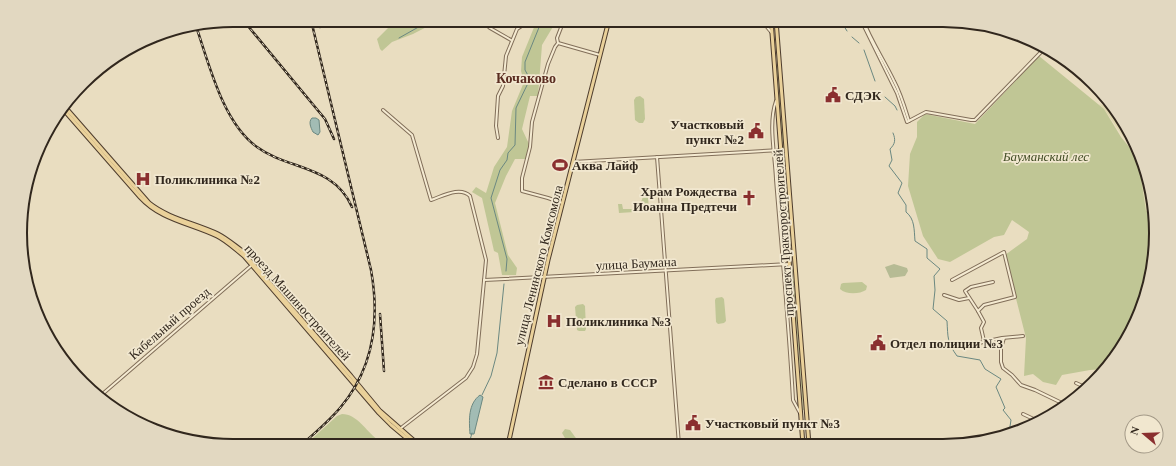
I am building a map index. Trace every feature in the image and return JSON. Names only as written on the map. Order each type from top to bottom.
[{"type":"main road","name":"улица Ленинского Комсомола","points":[[509,439],[544,277],[607,27]]},
{"type":"main road","name":"проспект Тракторостроителей","points":[[772,27],[803,439]]},
{"type":"main road","name":"проспект Тракторостроителей","points":[[777,27],[809,439]]},
{"type":"main road","points":[[774,63],[780,62]]},
{"type":"main road","name":"проезд Машиностроителей","points":[[67,112],[113,165],[152,206],[178,219],[222,237],[241,250],[380,411],[408,439]]},
{"type":"main road","points":[[789,264],[795,263]]},
{"type":"main road","name":"проезд Машиностроителей","points":[[398,430],[410,439]]},
{"type":"street","points":[[489,27],[511,40]]},
{"type":"street","points":[[498,138],[496,126],[498,96],[503,86],[506,56],[511,40],[519,27]]},
{"type":"street","points":[[562,27],[547,68],[532,122],[530,147],[521,183],[522,191],[562,203]]},
{"type":"street","points":[[768,27],[772,32]]},
{"type":"street","points":[[865,27],[903,101],[908,122],[926,112],[975,120],[1041,52]]},
{"type":"street","points":[[558,43],[600,55]]},
{"type":"street","points":[[555,47],[558,43]]},
{"type":"street","name":"проспект Тракторостроителей","points":[[777,99],[772,110],[774,151],[794,403],[798,412],[801,414]]},
{"type":"street","points":[[383,110],[412,135],[431,200],[460,191],[466,192],[470,196],[485,257],[477,354],[470,373],[462,382],[398,430]]},
{"type":"street","points":[[573,162],[781,150]]},
{"type":"street","points":[[657,157],[678,439]]},
{"type":"street","points":[[952,280],[1004,252],[1015,297],[984,305],[978,310]]},
{"type":"street","name":"Кабельный проезд","points":[[104,393],[252,264]]},
{"type":"street","name":"улица Баумана","points":[[484,280],[789,264]]},
{"type":"street","points":[[984,341],[981,328],[984,320],[965,292],[966,289],[993,282]]},
{"type":"street","points":[[944,295],[960,300],[969,298]]},
{"type":"street","points":[[974,344],[984,341],[1023,336]]},
{"type":"street","points":[[1004,338],[1001,348],[1002,366],[1022,385],[1060,402]]},
{"type":"street","points":[[1076,383],[1082,386]]},
{"type":"street","points":[[793,391],[799,385]]},
{"type":"street","points":[[1022,414],[1032,419]]},
{"type":"shaded area","points":[[1099,104],[1104,105],[1130,146]]},
{"type":"shaded area","points":[[1141,178],[1148,211],[1146,211]]},
{"type":"green space","points":[[389,27],[426,27],[392,42],[382,51],[377,39]]},
{"type":"green space","points":[[534,27],[553,27],[542,45],[538,96],[530,96],[522,129],[529,144],[526,159],[515,159],[495,203],[508,255],[517,268],[516,275],[502,275],[498,253],[494,251],[482,198],[472,192],[476,187],[486,193],[494,167],[507,147],[512,111],[524,82],[521,71],[522,57]]},
{"type":"green space","name":"Бауманский лес","points":[[1039,56],[1104,109],[1121,137],[1131,150],[1141,176],[1146,211],[1148,211],[1149,246],[1147,260],[1142,286],[1128,324],[1098,369],[1062,375],[1056,385],[1043,382],[1033,374],[1024,376],[1026,338],[1005,255],[1027,239],[1029,232],[1012,220],[1004,235],[994,237],[950,262],[938,259],[923,236],[908,186],[910,154],[917,137],[917,122],[925,114],[975,124]]},
{"type":"green space","points":[[776,64],[778,64],[793,260],[792,260]]},
{"type":"green space","points":[[640,96],[644,99],[645,119],[643,123],[639,123],[635,120],[634,100],[636,97]]},
{"type":"green space","points":[[648,196],[649,211],[619,213],[618,204],[622,204],[623,209],[638,209],[643,197]]},
{"type":"green space","points":[[894,264],[907,268],[908,271],[905,276],[890,278],[885,267]]},
{"type":"green space","points":[[793,269],[804,410],[803,410]]},
{"type":"green space","points":[[862,282],[867,286],[866,290],[849,293],[840,289],[841,284],[843,283]]},
{"type":"green space","points":[[722,297],[724,299],[726,321],[718,324],[716,322],[715,300],[716,298]]},
{"type":"green space","points":[[583,304],[585,306],[586,329],[585,331],[579,331],[577,330],[575,307]]},
{"type":"green space","points":[[342,414],[352,417],[377,439],[312,439],[337,416]]},
{"type":"green space","points":[[565,429],[570,430],[577,439],[566,439],[562,433]]},
{"type":"water","points":[[312,118],[319,120],[320,132],[318,135],[313,132],[311,127],[310,121]]},
{"type":"water","points":[[480,395],[483,397],[474,434],[470,434],[471,408],[473,403]]},
{"type":"waterway","points":[[399,38],[419,27]]},
{"type":"waterway","points":[[506,271],[507,259],[491,198],[500,170],[507,160],[508,153],[515,145],[516,108],[530,79],[525,70],[525,62],[539,27]]},
{"type":"waterway","points":[[844,27],[847,31]]},
{"type":"waterway","points":[[852,37],[859,43]]},
{"type":"waterway","points":[[864,50],[875,81]]},
{"type":"waterway","points":[[885,97],[895,106],[897,110]]},
{"type":"waterway","points":[[893,133],[894,142],[890,149],[892,160],[889,166],[902,183],[898,193],[906,205],[906,212],[913,221],[915,241],[927,249],[927,258],[940,269],[934,276],[935,290],[933,309],[947,321],[949,340],[951,347],[957,356],[980,360],[985,369],[1001,379],[996,387],[1005,408],[1003,410],[1011,420],[1010,428]]},
{"type":"waterway","points":[[482,395],[491,376],[497,353],[504,284]]},
{"type":"waterway","points":[[470,439],[472,433]]},
{"type":"railway","points":[[249,27],[325,119],[334,139]]},
{"type":"railway","points":[[308,439],[340,408],[360,377],[372,343],[375,307],[371,270],[313,27]]},
{"type":"railway","points":[[197,30],[212,75],[226,108],[245,136],[257,147],[269,154],[309,170],[334,183],[344,193],[352,207]]},
{"type":"railway","points":[[380,314],[384,371]]},
{"type":"place","name":"СДЭК","points":[[833,95]]},
{"type":"place","name":"Участковый пункт №2","points":[[756,131]]},
{"type":"place","name":"Аква Лайф","points":[[560,165]]},
{"type":"place","name":"Поликлиника №2","points":[[143,179]]},
{"type":"place","name":"Храм Рождества Иоанна Предтечи","points":[[749,198]]},
{"type":"place","name":"Поликлиника №3","points":[[554,321]]},
{"type":"place","name":"Отдел полиции №3","points":[[878,343]]},
{"type":"place","name":"Сделано в СССР","points":[[546,382]]},
{"type":"place","name":"Участковый пункт №3","points":[[693,423]]},
{"type":"district","name":"Кочаково","points":[[526,78]]}]
